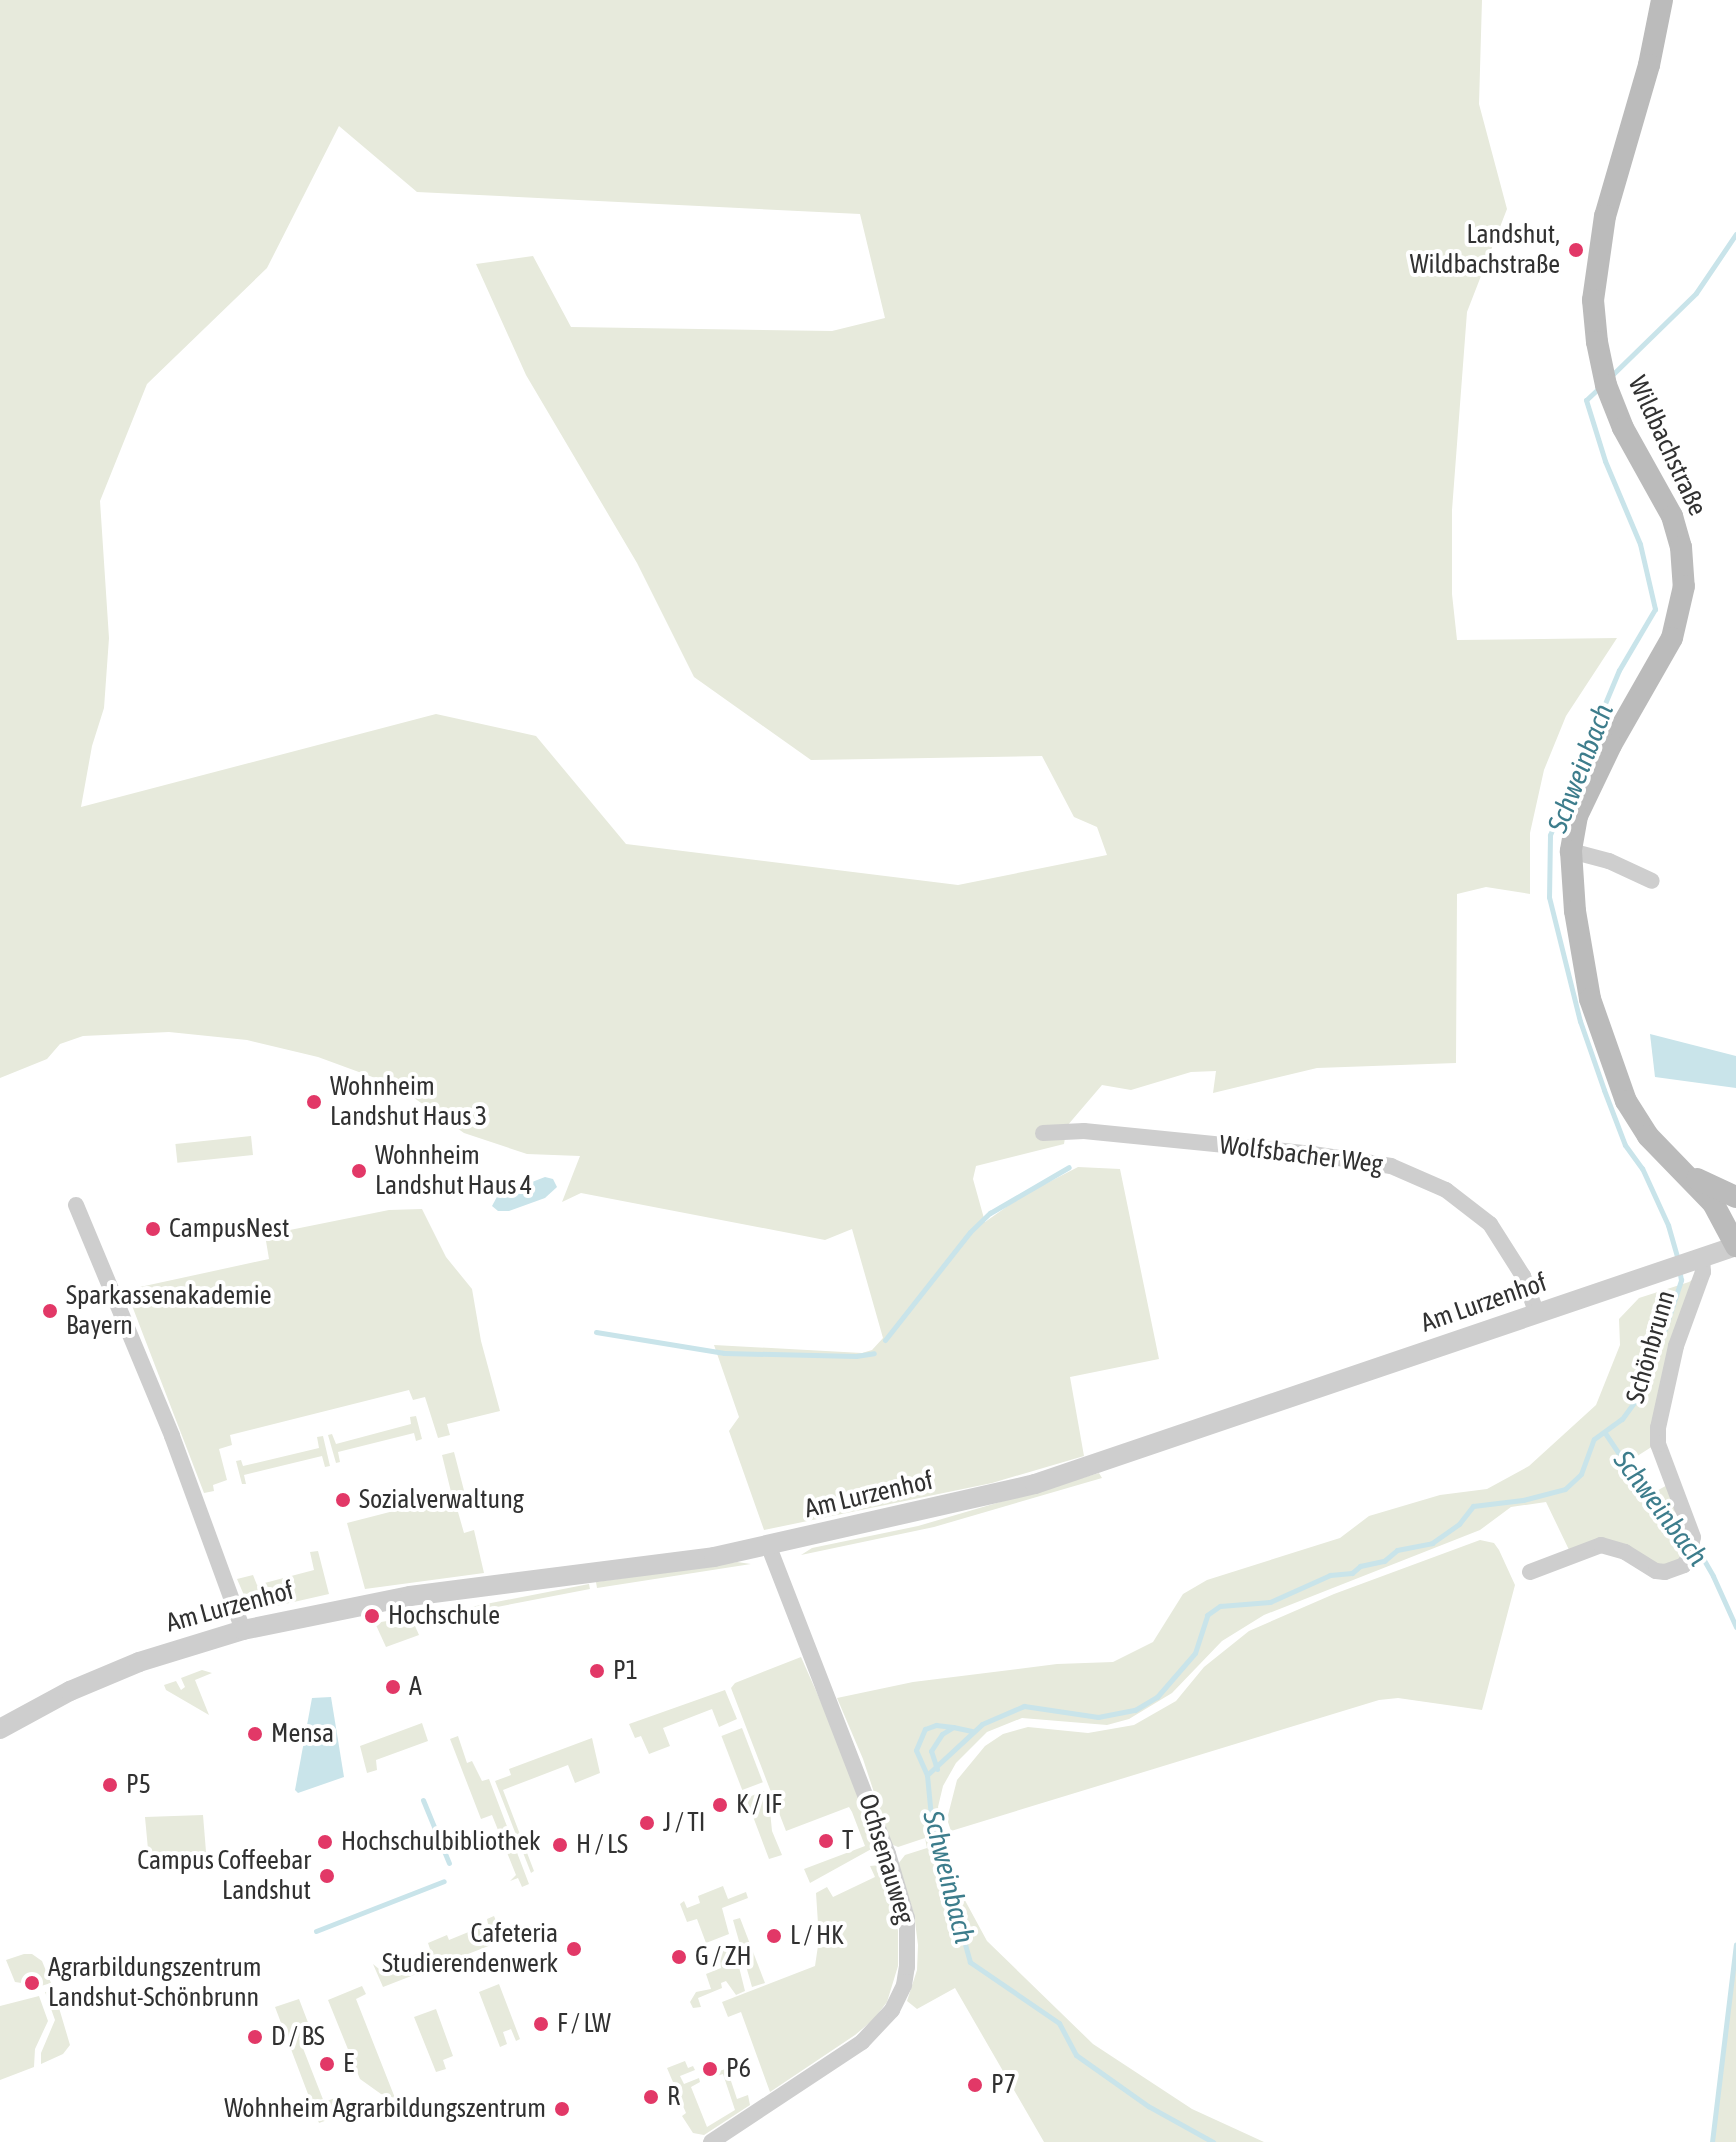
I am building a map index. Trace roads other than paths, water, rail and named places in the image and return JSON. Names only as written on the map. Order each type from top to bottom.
[{"type":"main road","name":"Wildbachstraße","points":[[1571,851],[1577,816],[1585,794],[1672,638],[1684,586],[1681,547],[1672,516],[1614,407],[1597,342],[1593,300],[1597,251],[1646,77],[1662,0]]},
{"type":"main road","points":[[1571,851],[1581,955],[1607,1054],[1639,1124],[1713,1203],[1735,1247]]},
{"type":"main road","points":[[1687,1175],[1736,1197]]},
{"type":"street","points":[[1571,851],[1609,861],[1652,881]]},
{"type":"street","name":"Wolfsbacher Weg","points":[[1043,1133],[1100,1133],[1306,1153],[1391,1166],[1446,1190],[1490,1224],[1523,1276],[1537,1314]]},
{"type":"street","points":[[76,1205],[172,1436],[243,1630]]},
{"type":"street","name":"Am Lurzenhof","points":[[0,1729],[70,1691],[139,1662],[243,1630],[397,1598],[590,1575],[769,1547],[1035,1484],[1735,1247]]},
{"type":"street","name":"Schönbrunn","points":[[1530,1572],[1601,1545],[1625,1552],[1656,1571],[1665,1572],[1684,1565],[1689,1557],[1693,1537],[1658,1444],[1658,1428],[1676,1346],[1703,1272],[1695,1260]]},
{"type":"street","name":"Ochsenauweg","points":[[711,2142],[862,2042],[892,2010],[904,1985],[907,1967],[907,1918],[888,1854],[769,1547]]},
{"type":"water","points":[[1650,1034],[1736,1056],[1736,1088],[1655,1077]]},
{"type":"water","points":[[545,1177],[553,1179],[557,1187],[545,1198],[509,1211],[498,1211],[492,1206],[498,1195]]},
{"type":"water","points":[[331,1697],[344,1777],[298,1793],[295,1790],[312,1698]]},
{"type":"waterway","name":"Schweinbach","points":[[1610,377],[1696,293],[1736,234]]},
{"type":"waterway","name":"Schweinbach","points":[[1600,387],[1586,400],[1605,461],[1640,544],[1655,609],[1619,670],[1550,835],[1549,897],[1580,1021],[1604,1090],[1625,1145],[1642,1168],[1668,1225],[1678,1259]]},
{"type":"waterway","points":[[885,1340],[970,1232],[990,1213],[1069,1167]]},
{"type":"waterway","name":"Schweinbach","points":[[1213,2142],[1148,2106],[1076,2055],[1059,2023],[970,1962],[932,1827],[927,1775],[982,1724],[1024,1706],[1098,1717],[1135,1710],[1157,1697],[1195,1653],[1207,1615],[1220,1606],[1270,1602],[1330,1575],[1352,1573],[1360,1566],[1384,1561],[1397,1550],[1432,1543],[1459,1524],[1473,1506],[1523,1500],[1565,1489],[1581,1474],[1594,1439],[1622,1419],[1646,1386],[1681,1280],[1679,1269]]},
{"type":"waterway","points":[[596,1332],[724,1353],[856,1356],[874,1353]]},
{"type":"waterway","name":"Schweinbach","points":[[1605,1433],[1618,1452],[1627,1457],[1634,1477],[1687,1543]]},
{"type":"waterway","name":"Schweinbach","points":[[1694,1550],[1701,1555],[1713,1576],[1736,1627]]},
{"type":"waterway","points":[[927,1775],[916,1750],[925,1729],[936,1725],[953,1727]]},
{"type":"waterway","points":[[937,1769],[931,1751],[942,1734],[953,1727],[972,1731]]},
{"type":"waterway","points":[[423,1800],[449,1863]]},
{"type":"waterway","points":[[316,1931],[444,1881]]},
{"type":"waterway","name":"Schweinbach","points":[[1712,2142],[1736,1944]]},
{"type":"place","name":"Landshut, Wildbachstraße","points":[[1576,250]]},
{"type":"place","name":"Wohnheim Landshut Haus 3","points":[[314,1102]]},
{"type":"place","name":"Wohnheim Landshut Haus 4","points":[[359,1171]]},
{"type":"place","name":"CampusNest","points":[[153,1229]]},
{"type":"place","name":"Sparkassenakademie Bayern","points":[[50,1311]]},
{"type":"place","name":"Sozialverwaltung","points":[[343,1500]]},
{"type":"place","name":"Hochschule","points":[[372,1616]]},
{"type":"place","name":"P1","points":[[597,1671]]},
{"type":"place","name":"A","points":[[393,1687]]},
{"type":"place","name":"Mensa","points":[[255,1734]]},
{"type":"place","name":"P5","points":[[110,1785]]},
{"type":"place","name":"K / IF","points":[[720,1805]]},
{"type":"place","name":"J / TI","points":[[647,1823]]},
{"type":"place","name":"T","points":[[826,1841]]},
{"type":"place","name":"Hochschulbibliothek","points":[[325,1842]]},
{"type":"place","name":"H / LS","points":[[560,1845]]},
{"type":"place","name":"Campus Coffeebar Landshut","points":[[327,1876]]},
{"type":"place","name":"L / HK","points":[[774,1936]]},
{"type":"place","name":"Cafeteria Studierendenwerk","points":[[574,1949]]},
{"type":"place","name":"G / ZH","points":[[679,1957]]},
{"type":"place","name":"Agrarbildungszentrum Landshut-Schönbrunn","points":[[32,1983]]},
{"type":"place","name":"F / LW","points":[[541,2024]]},
{"type":"place","name":"D / BS","points":[[255,2037]]},
{"type":"place","name":"E","points":[[327,2064]]},
{"type":"place","name":"P6","points":[[710,2069]]},
{"type":"place","name":"P7","points":[[975,2085]]},
{"type":"place","name":"R","points":[[651,2097]]},
{"type":"place","name":"Wohnheim Agrarbildungszentrum","points":[[562,2109]]}]
